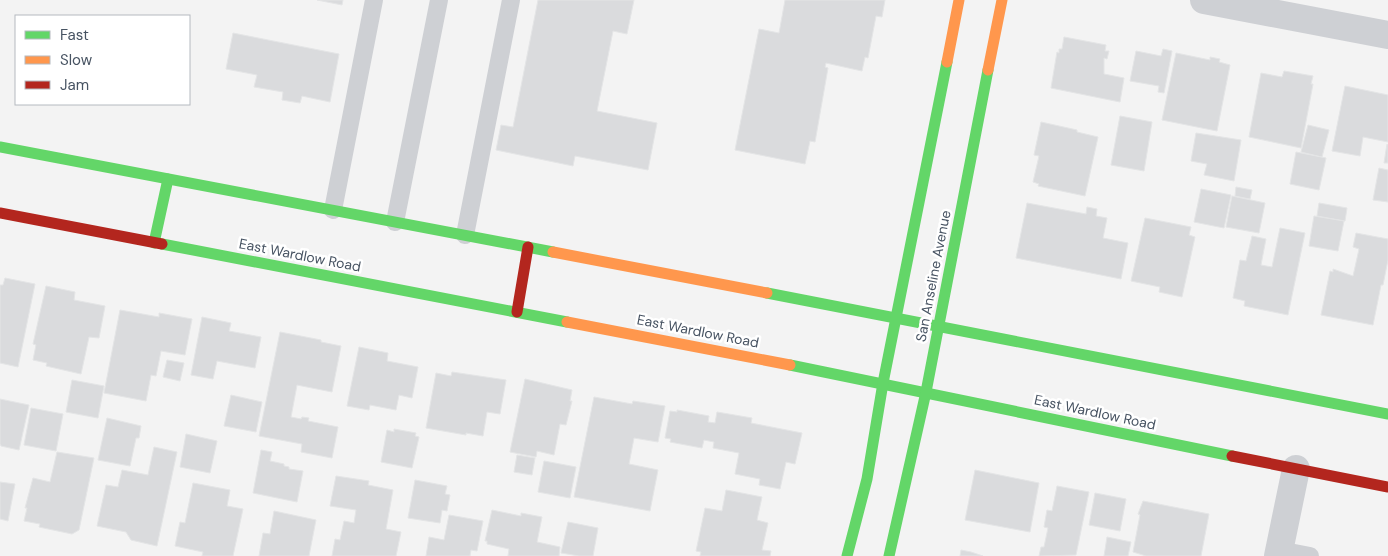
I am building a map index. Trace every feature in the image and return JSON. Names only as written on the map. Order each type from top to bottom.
[{"type":"main road","name":"San Anseline Avenue","points":[[847,556],[867,479],[883,383],[959,0]]},
{"type":"main road","name":"San Anseline Avenue","points":[[889,556],[926,392],[1002,0]]},
{"type":"main road","points":[[0,147],[528,247],[1388,414]]},
{"type":"main road","points":[[154,243],[168,179]]},
{"type":"main road","name":"East Wardlow Road","points":[[0,214],[883,383],[1388,487]]},
{"type":"main road","points":[[516,312],[528,247]]},
{"type":"street","points":[[1204,0],[1388,35]]},
{"type":"street","points":[[1278,553],[1296,469]]},
{"type":"lane","points":[[333,210],[374,0]]},
{"type":"lane","points":[[395,222],[439,0]]},
{"type":"lane","points":[[465,235],[511,0]]},
{"type":"lane","points":[[1278,553],[1310,556]]},
{"type":"building","points":[[317,0],[343,0],[342,5]]},
{"type":"building","points":[[538,0],[634,0],[627,34],[613,31],[597,111],[657,123],[648,170],[575,156],[573,166],[496,150],[501,125],[513,127]]},
{"type":"building","points":[[785,0],[885,0],[882,17],[876,16],[868,58],[865,57],[862,71],[826,63],[825,67],[828,68],[815,142],[810,141],[805,164],[735,150],[759,29],[779,33]]},
{"type":"building","points":[[233,33],[339,54],[330,102],[302,96],[300,103],[282,100],[283,92],[254,87],[257,75],[226,69]]},
{"type":"building","points":[[1064,37],[1106,45],[1105,51],[1109,51],[1107,59],[1104,58],[1104,74],[1124,78],[1120,102],[1051,88],[1057,52],[1059,53],[1059,49],[1062,49]]},
{"type":"building","points":[[1163,49],[1172,51],[1164,93],[1158,92],[1159,86],[1130,81],[1136,51],[1161,56]]},
{"type":"building","points":[[1176,53],[1210,60],[1210,57],[1220,59],[1219,62],[1230,65],[1217,131],[1162,120]]},
{"type":"building","points":[[1284,71],[1313,76],[1301,148],[1249,137],[1261,73],[1282,77]]},
{"type":"building","points":[[1345,86],[1388,95],[1388,142],[1363,137],[1360,156],[1332,151]]},
{"type":"building","points":[[1120,116],[1152,122],[1144,171],[1111,165]]},
{"type":"building","points":[[1041,122],[1098,137],[1085,196],[1038,186],[1039,184],[1033,182],[1039,156],[1034,155]]},
{"type":"building","points":[[1308,125],[1329,130],[1322,157],[1301,152]]},
{"type":"building","points":[[1196,133],[1241,140],[1234,181],[1204,175],[1207,164],[1191,161]]},
{"type":"building","points":[[1387,144],[1388,163],[1384,163]]},
{"type":"building","points":[[1296,152],[1326,158],[1319,190],[1290,184]]},
{"type":"building","points":[[1379,168],[1388,170],[1388,202],[1373,200]]},
{"type":"building","points":[[1236,187],[1252,190],[1250,199],[1235,196]]},
{"type":"building","points":[[1201,189],[1231,195],[1224,228],[1194,222]]},
{"type":"building","points":[[1232,196],[1265,203],[1259,233],[1226,227]]},
{"type":"building","points":[[1027,203],[1086,214],[1087,207],[1097,209],[1096,216],[1107,218],[1103,238],[1128,243],[1121,279],[1016,258]]},
{"type":"building","points":[[1319,203],[1347,208],[1345,221],[1317,216]]},
{"type":"building","points":[[1314,216],[1344,221],[1338,251],[1309,246]]},
{"type":"building","points":[[1145,218],[1191,227],[1189,235],[1195,237],[1182,297],[1159,292],[1160,287],[1131,281]]},
{"type":"building","points":[[1280,228],[1305,233],[1288,315],[1244,306],[1245,301],[1233,298],[1240,260],[1246,261],[1252,236],[1266,239],[1261,265],[1272,267]]},
{"type":"building","points":[[1356,233],[1388,239],[1388,260],[1373,325],[1321,315],[1330,271],[1333,272],[1333,269],[1353,276],[1359,249],[1353,247]]},
{"type":"building","points":[[5,278],[35,284],[18,367],[0,363],[0,285],[3,285]]},
{"type":"building","points":[[46,286],[75,292],[74,300],[105,306],[99,338],[89,337],[81,374],[46,366],[47,363],[33,360],[36,345],[33,344]]},
{"type":"building","points":[[120,310],[159,317],[159,313],[192,319],[185,355],[161,351],[156,376],[151,375],[146,401],[104,393]]},
{"type":"building","points":[[202,317],[231,323],[229,331],[261,337],[255,368],[217,361],[213,379],[191,375]]},
{"type":"building","points":[[280,332],[341,346],[332,392],[297,385],[291,417],[309,418],[308,421],[338,427],[332,458],[301,452],[302,444],[259,436]]},
{"type":"building","points":[[359,347],[388,353],[387,361],[418,367],[412,398],[399,395],[396,410],[370,405],[369,410],[347,406]]},
{"type":"building","points":[[167,360],[184,363],[180,381],[163,377]]},
{"type":"building","points":[[452,372],[506,380],[500,414],[487,412],[483,436],[426,428],[436,373],[451,376]]},
{"type":"building","points":[[525,379],[572,390],[570,401],[572,401],[566,425],[560,424],[554,455],[537,451],[536,457],[510,452]]},
{"type":"building","points":[[72,380],[104,386],[98,418],[66,412]]},
{"type":"building","points":[[231,395],[262,402],[256,432],[224,426]]},
{"type":"building","points":[[594,397],[632,404],[633,401],[665,406],[658,442],[634,438],[629,464],[658,470],[650,511],[574,497]]},
{"type":"building","points":[[0,399],[29,405],[19,450],[1,446],[0,444]]},
{"type":"building","points":[[31,408],[63,414],[56,451],[24,445]]},
{"type":"building","points":[[677,410],[709,416],[708,422],[715,423],[717,412],[752,418],[751,423],[802,433],[795,464],[786,462],[780,489],[759,485],[760,479],[735,474],[739,453],[713,448],[714,442],[704,440],[702,448],[670,442],[671,439],[665,438],[670,411],[677,412]]},
{"type":"building","points":[[107,418],[141,426],[139,438],[136,438],[130,466],[98,460]]},
{"type":"building","points":[[394,429],[416,433],[415,436],[419,437],[412,468],[381,462],[387,430],[394,432]]},
{"type":"building","points":[[186,434],[217,441],[210,473],[180,467]]},
{"type":"building","points":[[154,447],[177,452],[157,546],[131,540],[126,532],[97,526],[106,485],[118,487],[122,470],[148,475]]},
{"type":"building","points":[[261,450],[272,452],[270,461],[284,464],[289,469],[303,471],[297,502],[253,493]]},
{"type":"building","points":[[57,452],[94,458],[79,530],[72,534],[39,527],[40,524],[24,521],[27,508],[25,508],[33,478],[50,482]]},
{"type":"building","points":[[517,455],[535,458],[532,475],[514,472]]},
{"type":"building","points":[[544,461],[576,467],[570,498],[538,492]]},
{"type":"building","points":[[975,470],[1039,483],[1030,532],[965,520]]},
{"type":"building","points":[[336,476],[369,481],[368,485],[393,490],[386,529],[401,532],[396,556],[332,556],[335,539],[340,540],[344,521],[354,523],[356,510],[330,506]]},
{"type":"building","points":[[415,480],[447,486],[445,494],[450,495],[447,511],[442,510],[440,523],[408,518]]},
{"type":"building","points":[[0,482],[15,484],[8,521],[0,519]]},
{"type":"building","points":[[193,483],[230,490],[227,506],[243,509],[233,556],[202,556],[203,552],[175,546],[180,522],[185,523]]},
{"type":"building","points":[[1057,486],[1089,492],[1076,555],[1039,556],[1041,547],[1044,547],[1048,528],[1044,527],[1047,510],[1052,511]]},
{"type":"building","points":[[726,490],[762,497],[757,520],[768,523],[762,550],[771,551],[770,556],[700,556],[701,552],[696,551],[705,508],[722,511]]},
{"type":"building","points":[[1095,493],[1126,499],[1120,531],[1089,525]]},
{"type":"building","points":[[1143,501],[1209,514],[1201,556],[1146,556],[1133,552],[1140,515],[1138,514]]},
{"type":"building","points":[[492,510],[521,516],[521,513],[542,517],[537,542],[560,547],[559,556],[508,556],[509,549],[487,544],[487,541],[485,541]]},
{"type":"building","points":[[274,511],[316,520],[309,556],[259,556],[263,533],[270,534]]},
{"type":"building","points":[[449,515],[483,521],[477,551],[471,550],[470,556],[426,556],[429,537],[444,540]]},
{"type":"building","points":[[568,522],[598,528],[593,556],[561,553]]},
{"type":"building","points":[[1107,537],[1131,542],[1128,556],[1104,556]]},
{"type":"building","points":[[961,550],[971,552],[983,556],[960,556]]},
{"type":"traffic: fast","points":[[847,556],[867,479],[883,383],[947,62]]},
{"type":"traffic: fast","points":[[889,556],[926,392],[988,70]]},
{"type":"traffic: fast","points":[[0,147],[553,252]]},
{"type":"traffic: fast","points":[[154,243],[168,179]]},
{"type":"traffic: fast","points":[[162,244],[567,322]]},
{"type":"traffic: fast","points":[[767,293],[1388,414]]},
{"type":"traffic: fast","points":[[790,365],[1232,456]]},
{"type":"traffic: slow","points":[[947,62],[959,0]]},
{"type":"traffic: slow","points":[[988,70],[1002,0]]},
{"type":"traffic: slow","points":[[553,252],[767,293]]},
{"type":"traffic: slow","points":[[567,322],[790,365]]},
{"type":"traffic: jam","points":[[0,213],[162,244]]},
{"type":"traffic: jam","points":[[517,312],[528,247]]},
{"type":"traffic: jam","points":[[1232,456],[1388,487]]}]
